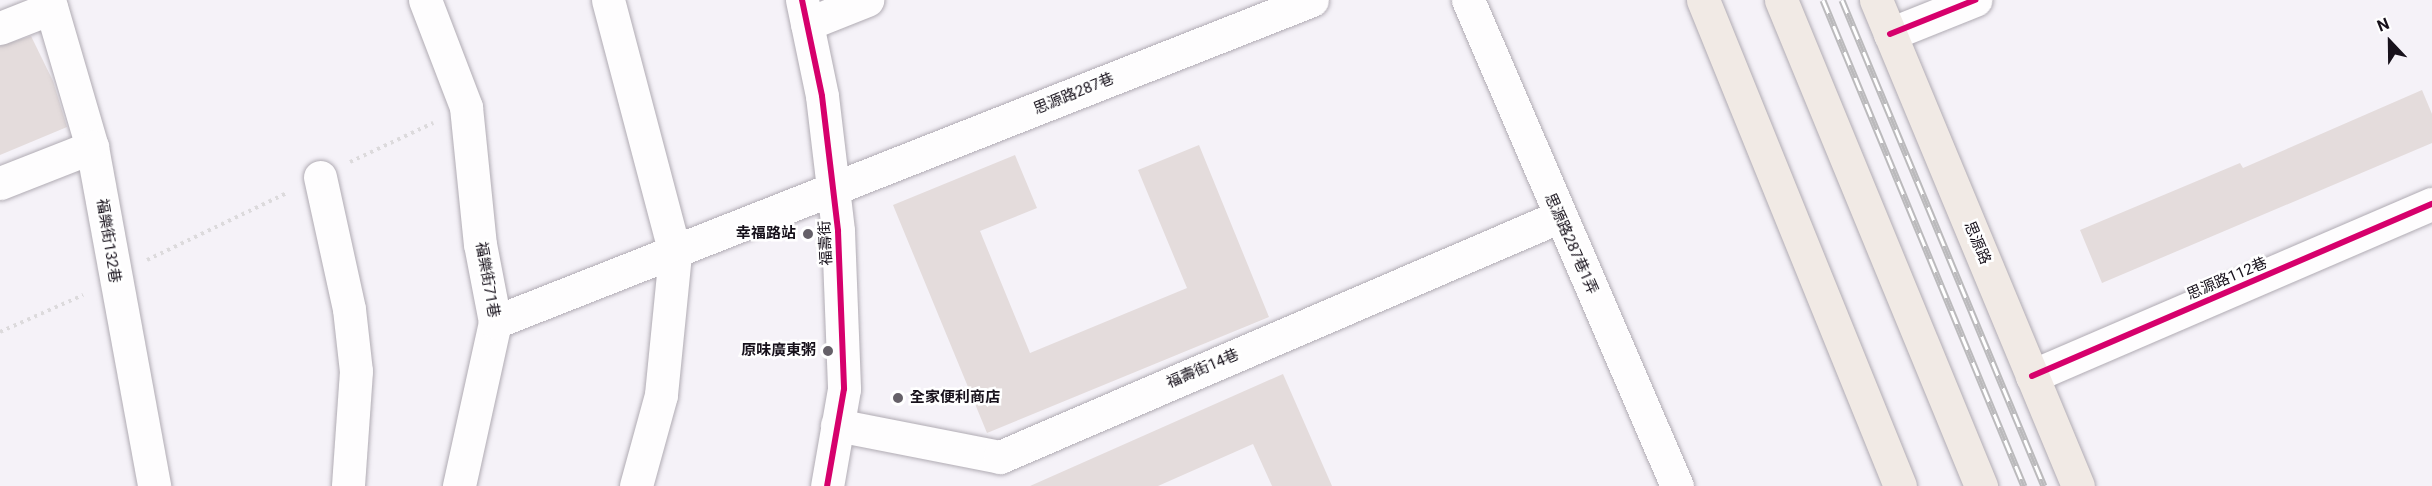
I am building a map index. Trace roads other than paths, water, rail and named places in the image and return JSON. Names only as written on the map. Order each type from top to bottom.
[{"type":"main road","points":[[1703,0],[1900,486]]},
{"type":"main road","points":[[1781,0],[1981,486]]},
{"type":"main road","name":"思源路","points":[[1876,0],[2078,486]]},
{"type":"street","name":"福樂街71巷","points":[[425,0],[466,107],[480,244],[495,322],[459,486]]},
{"type":"street","points":[[608,0],[675,254],[661,394],[636,486]]},
{"type":"street","points":[[805,12],[867,0]]},
{"type":"street","name":"思源路287巷","points":[[495,322],[675,254],[1312,0]]},
{"type":"street","name":"思源路287巷1弄","points":[[1468,0],[1558,217],[1677,486]]},
{"type":"street","points":[[1890,34],[1975,0]]},
{"type":"street","points":[[0,28],[50,4]]},
{"type":"street","name":"福樂街132巷","points":[[50,4],[92,147],[113,277],[154,486]]},
{"type":"street","name":"福壽街","points":[[805,12],[835,189],[844,389],[827,486]]},
{"type":"street","points":[[0,183],[92,147]]},
{"type":"street","points":[[320,177],[349,309],[356,371],[348,486]]},
{"type":"street","name":"思源路112巷","points":[[2032,376],[2432,204]]},
{"type":"street","name":"福壽街14巷","points":[[837,425],[1000,457],[1558,217]]},
{"type":"railway","points":[[1823,0],[2024,486]]},
{"type":"railway","points":[[1842,0],[2044,486]]},
{"type":"place","name":"幸福路站","points":[[808,234]]},
{"type":"place","name":"原味廣東粥","points":[[828,351]]},
{"type":"place","name":"全家便利商店","points":[[898,398]]}]
